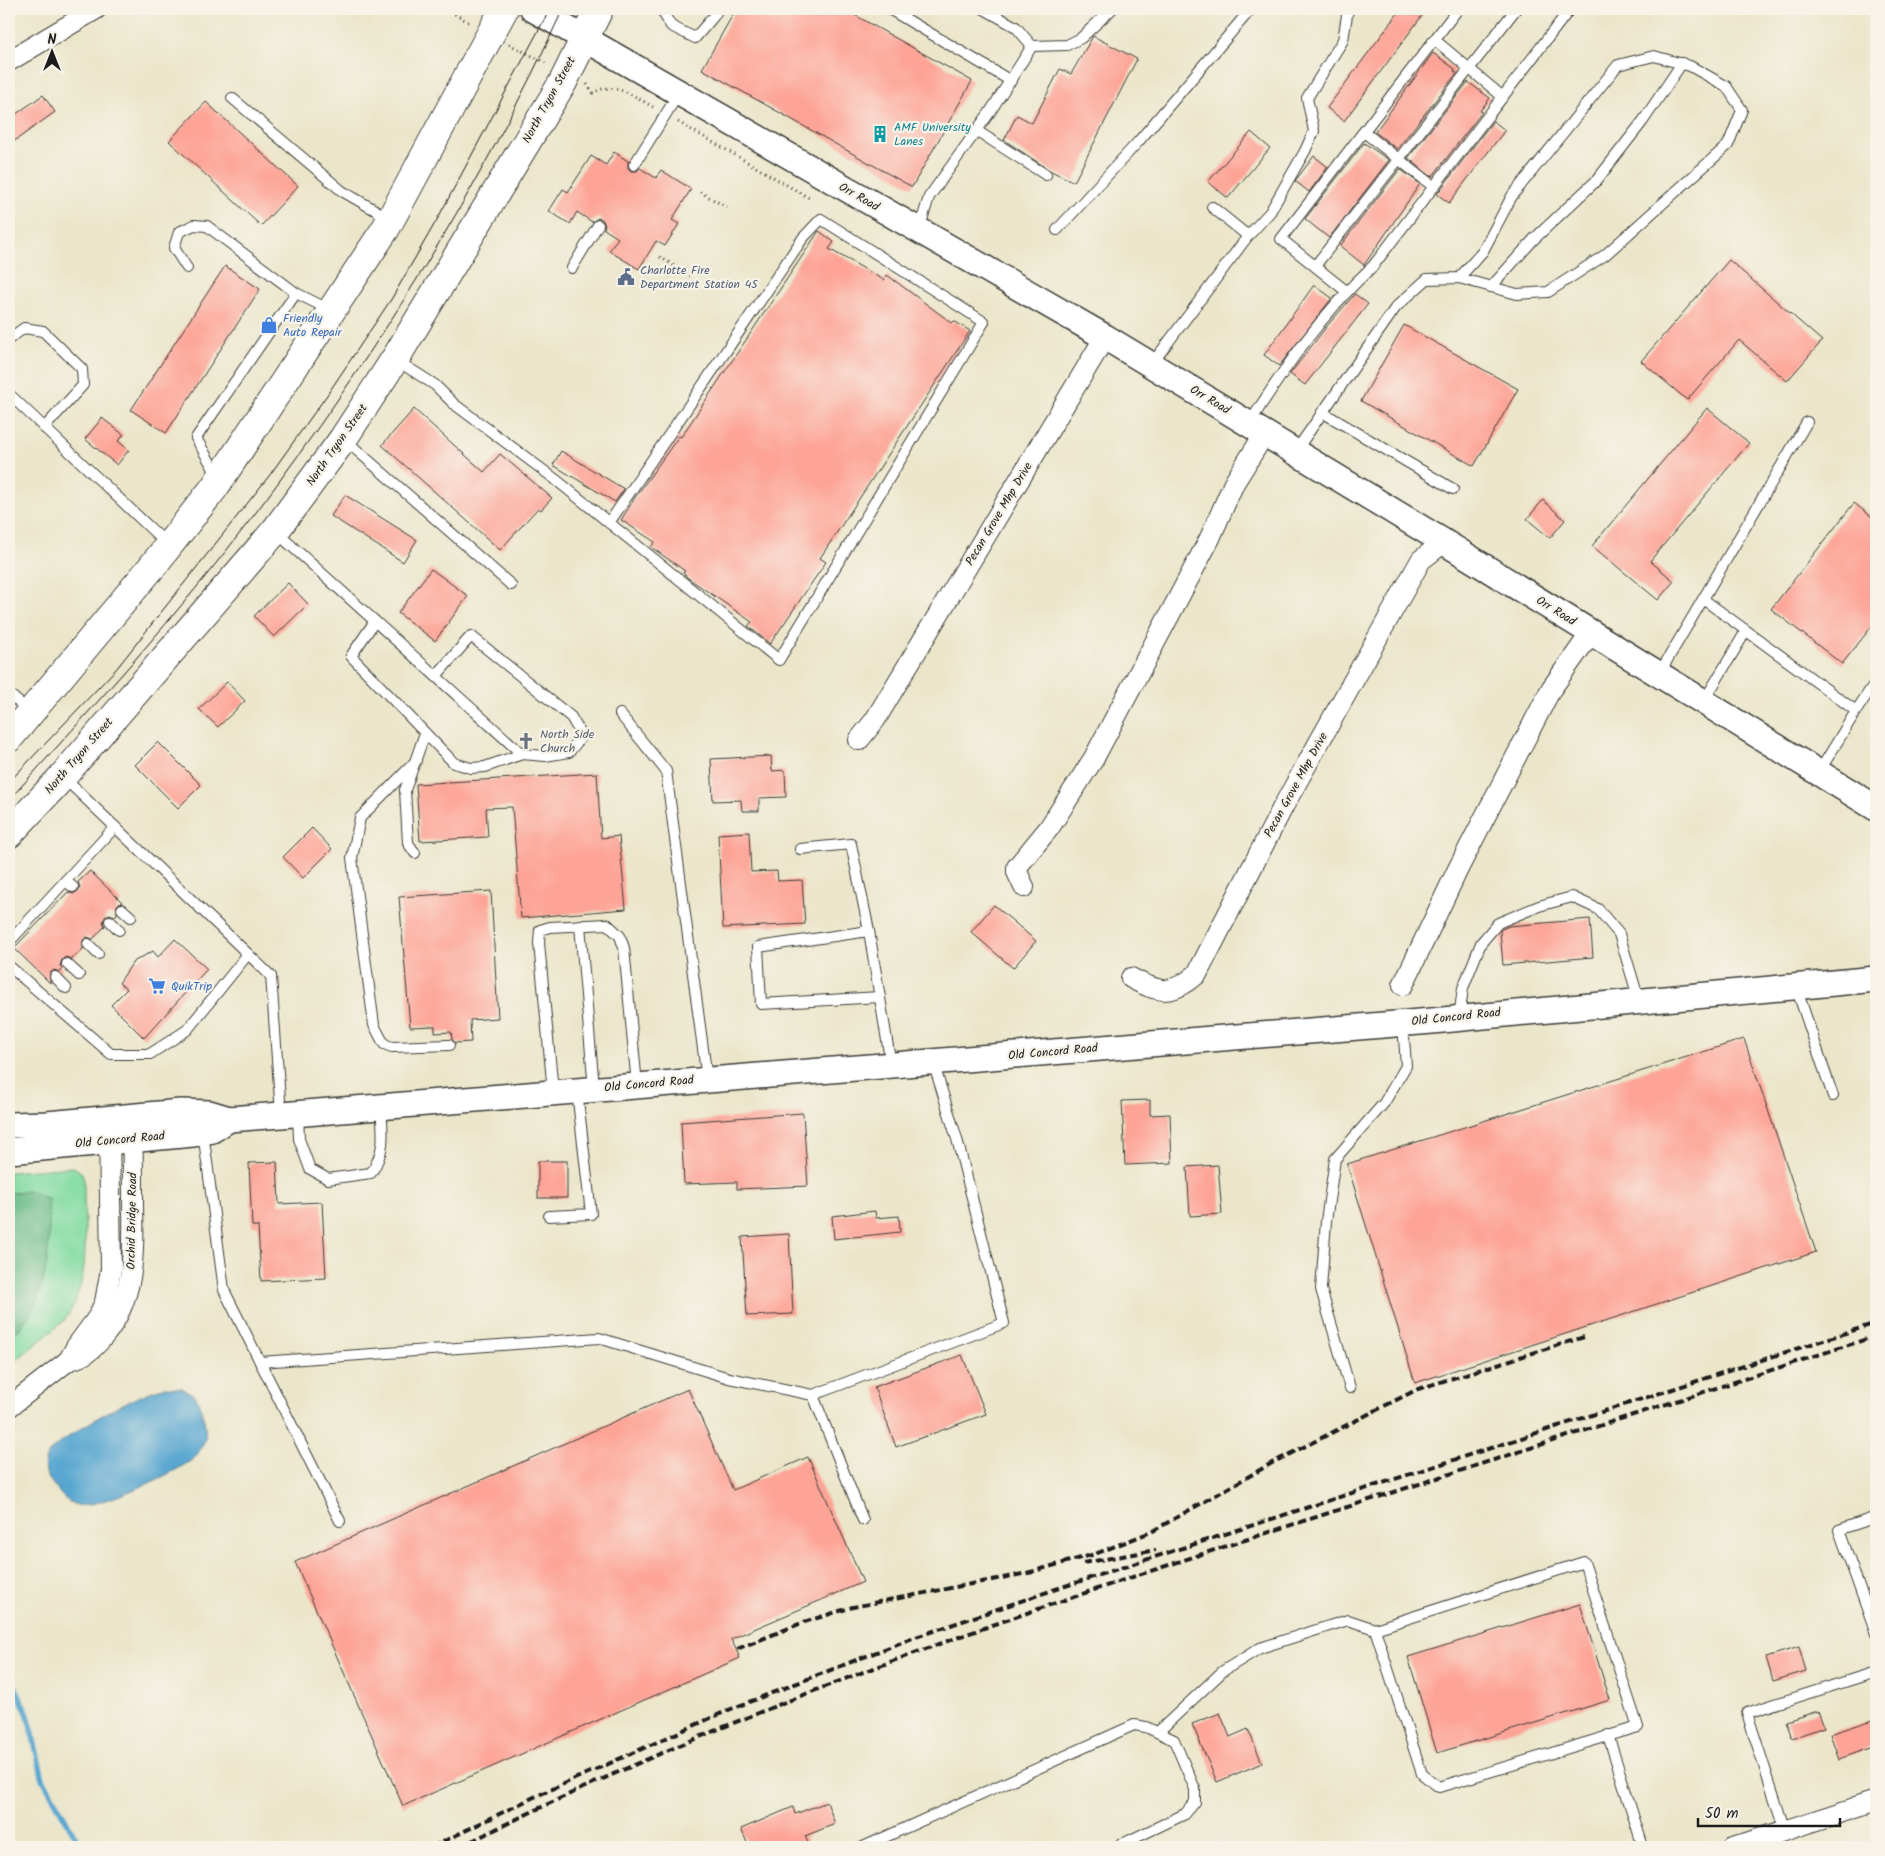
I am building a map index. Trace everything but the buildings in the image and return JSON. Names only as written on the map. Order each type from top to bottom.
[{"type":"main road","points":[[9,738],[169,546],[220,479],[390,219],[504,9]]},
{"type":"main road","name":"North Tryon Street","points":[[9,834],[63,776],[275,531],[343,439],[395,359],[563,82],[583,38],[599,9]]},
{"type":"street","points":[[9,61],[96,9]]},
{"type":"street","name":"Orr Road","points":[[533,9],[1105,337],[1444,542],[1876,808]]},
{"type":"street","name":"Pecan Grove Mhp Drive","points":[[858,740],[875,720],[1105,337]]},
{"type":"street","points":[[1024,887],[1017,872],[1017,867],[1049,828],[1094,758],[1210,538],[1257,428]]},
{"type":"street","name":"Pecan Grove Mhp Drive","points":[[1131,978],[1152,990],[1163,991],[1174,988],[1197,974],[1284,805],[1421,560],[1444,542]]},
{"type":"street","points":[[1403,985],[1458,869],[1551,689],[1591,633]]},
{"type":"street","name":"Old Concord Road","points":[[9,1151],[121,1129],[194,1112],[228,1119],[290,1115],[707,1079],[1403,1023],[1876,979]]},
{"type":"street","name":"Old Concord Road","points":[[9,1125],[203,1132],[220,1126],[228,1119]]},
{"type":"street","name":"Orchid Bridge Road","points":[[9,1407],[69,1360],[98,1316],[110,1283],[121,1129]]},
{"type":"street","points":[[1743,1846],[1876,1802]]},
{"type":"lane","points":[[661,9],[671,26],[695,38],[718,9]]},
{"type":"lane","points":[[889,9],[1011,81]]},
{"type":"lane","points":[[984,9],[1016,27],[1032,46]]},
{"type":"lane","points":[[1032,46],[1067,45],[1081,38],[1112,9]]},
{"type":"lane","points":[[1057,230],[1138,142],[1251,9]]},
{"type":"lane","points":[[1151,365],[1248,236],[1270,212],[1306,151],[1314,131],[1306,98],[1343,40],[1348,9]]},
{"type":"lane","points":[[1346,291],[1281,239],[1458,9]]},
{"type":"lane","points":[[1315,266],[1516,9]]},
{"type":"lane","points":[[1257,428],[1283,370],[1346,291],[1373,266],[1570,9]]},
{"type":"lane","points":[[1434,40],[1503,97]]},
{"type":"lane","points":[[918,231],[929,197],[977,131],[1032,46]]},
{"type":"lane","points":[[1295,452],[1396,307],[1427,279],[1460,278],[1517,294],[1548,292],[1605,255],[1728,145],[1742,110],[1726,86],[1682,63],[1654,56],[1618,65],[1512,196],[1483,251],[1460,278]]},
{"type":"lane","points":[[1491,286],[1534,239],[1597,180],[1643,121],[1682,63]]},
{"type":"lane","points":[[634,165],[679,93]]},
{"type":"lane","points":[[232,98],[342,191],[390,219]]},
{"type":"lane","points":[[977,131],[1046,175]]},
{"type":"lane","points":[[1364,132],[1434,187]]},
{"type":"lane","points":[[1212,207],[1248,236]]},
{"type":"lane","points":[[395,359],[435,385],[454,404],[555,479],[609,523],[779,660],[984,322],[821,219],[798,246],[609,523]]},
{"type":"lane","points":[[187,268],[174,248],[179,232],[194,225],[207,226],[296,293],[331,311]]},
{"type":"lane","points":[[572,268],[598,225]]},
{"type":"lane","points":[[220,479],[196,438],[296,293]]},
{"type":"lane","points":[[9,339],[24,328],[43,331],[82,370],[83,385],[44,428]]},
{"type":"lane","points":[[9,394],[169,546]]},
{"type":"lane","points":[[1322,412],[1453,489]]},
{"type":"lane","points":[[1659,674],[1808,422]]},
{"type":"lane","points":[[343,439],[511,585]]},
{"type":"lane","points":[[275,531],[522,754]]},
{"type":"lane","points":[[1703,599],[1856,711]]},
{"type":"lane","points":[[375,621],[351,656],[454,763],[471,768],[485,767],[522,754],[545,756],[569,752],[582,736],[571,718],[471,636],[436,676]]},
{"type":"lane","points":[[1704,701],[1746,631]]},
{"type":"lane","points":[[1819,772],[1876,681]]},
{"type":"lane","points":[[9,694],[30,713]]},
{"type":"lane","points":[[620,714],[666,771],[707,1079]]},
{"type":"lane","points":[[416,853],[408,844],[405,790],[425,733]]},
{"type":"lane","points":[[416,761],[360,818],[352,858],[374,1025],[384,1044],[392,1047],[449,1045]]},
{"type":"lane","points":[[63,776],[271,976],[290,1115],[310,1169],[328,1179],[371,1173],[381,1157],[381,1107]]},
{"type":"lane","points":[[14,940],[30,926],[81,872],[115,827]]},
{"type":"lane","points":[[800,848],[851,844],[869,931],[891,1065]]},
{"type":"lane","points":[[1459,1018],[1463,988],[1471,967],[1481,943],[1498,923],[1539,906],[1572,897],[1598,909],[1619,934],[1640,1000]]},
{"type":"lane","points":[[122,909],[131,917]]},
{"type":"lane","points":[[110,921],[119,930]]},
{"type":"lane","points":[[549,1216],[591,1214],[575,1090],[539,943],[540,930],[550,927],[607,924],[620,936],[624,948],[637,1085]]},
{"type":"lane","points":[[575,1090],[580,925]]},
{"type":"lane","points":[[869,931],[758,947],[761,1004],[880,997]]},
{"type":"lane","points":[[88,944],[98,954]]},
{"type":"lane","points":[[9,966],[111,1054],[150,1054],[187,1030],[248,954]]},
{"type":"lane","points":[[67,964],[79,975]]},
{"type":"lane","points":[[55,977],[66,988]]},
{"type":"lane","points":[[1795,986],[1834,1096]]},
{"type":"lane","points":[[1350,1388],[1321,1289],[1335,1159],[1384,1103],[1406,1066],[1403,1023]]},
{"type":"lane","points":[[260,1362],[599,1338],[730,1378],[813,1395],[1004,1324],[957,1139],[933,1062]]},
{"type":"lane","points":[[203,1132],[224,1290],[340,1521]]},
{"type":"lane","points":[[813,1395],[863,1520]]},
{"type":"lane","points":[[1876,1517],[1839,1530],[1876,1634]]},
{"type":"lane","points":[[1158,1732],[1223,1671],[1260,1648],[1348,1620],[1375,1629],[1584,1562],[1638,1727],[1440,1787],[1422,1774],[1375,1629]]},
{"type":"lane","points":[[1785,1831],[1747,1713],[1876,1672]]},
{"type":"lane","points":[[863,1847],[1134,1725],[1146,1727],[1174,1740],[1195,1789],[1195,1802],[1185,1814],[1116,1847]]},
{"type":"lane","points":[[1608,1735],[1644,1847]]},
{"type":"path","points":[[446,9],[477,28]]},
{"type":"path","points":[[503,41],[550,66]]},
{"type":"path","points":[[587,84],[593,93],[609,88],[627,92],[811,199]]},
{"type":"path","points":[[700,192],[730,209]]},
{"type":"path","points":[[660,257],[690,276]]},
{"type":"green space","points":[[74,1167],[82,1173],[84,1180],[85,1253],[80,1289],[64,1321],[9,1366],[9,1338],[20,1329],[31,1191],[9,1193],[9,1172]]},
{"type":"green space","points":[[31,1191],[48,1199],[48,1255],[40,1292],[22,1325],[9,1338],[9,1193]]},
{"type":"water","points":[[165,1387],[182,1388],[196,1396],[206,1433],[203,1444],[196,1456],[156,1480],[101,1502],[77,1505],[66,1499],[50,1480],[46,1471],[45,1461],[50,1451],[105,1413],[128,1401]]},
{"type":"waterway","points":[[9,1672],[28,1715],[43,1779],[81,1847]]},
{"type":"tram line","points":[[9,782],[117,668],[269,476],[327,395],[392,298],[438,218],[550,9]]},
{"type":"tram line","points":[[9,800],[195,589],[254,515],[341,395],[461,206],[497,142],[563,9]]},
{"type":"railway","points":[[432,1847],[532,1798],[731,1709],[910,1639],[1056,1589],[1876,1323]]},
{"type":"railway","points":[[460,1847],[562,1797],[666,1751],[771,1708],[983,1628],[1199,1555],[1876,1336]]},
{"type":"railway","points":[[1027,1573],[1095,1554],[1151,1532],[1272,1463],[1418,1389],[1584,1337]]},
{"type":"railway","points":[[1083,1563],[1156,1550]]},
{"type":"railway","points":[[737,1649],[804,1622],[853,1607],[1033,1572]]},
{"type":"place","name":"AMF University Lanes","points":[[880,134]]},
{"type":"place","name":"Charlotte Fire Department Station 45","points":[[626,277]]},
{"type":"place","name":"Friendly Auto Repair","points":[[269,325]]},
{"type":"place","name":"North Side Church","points":[[526,741]]},
{"type":"place","name":"QuikTrip","points":[[157,986]]}]
